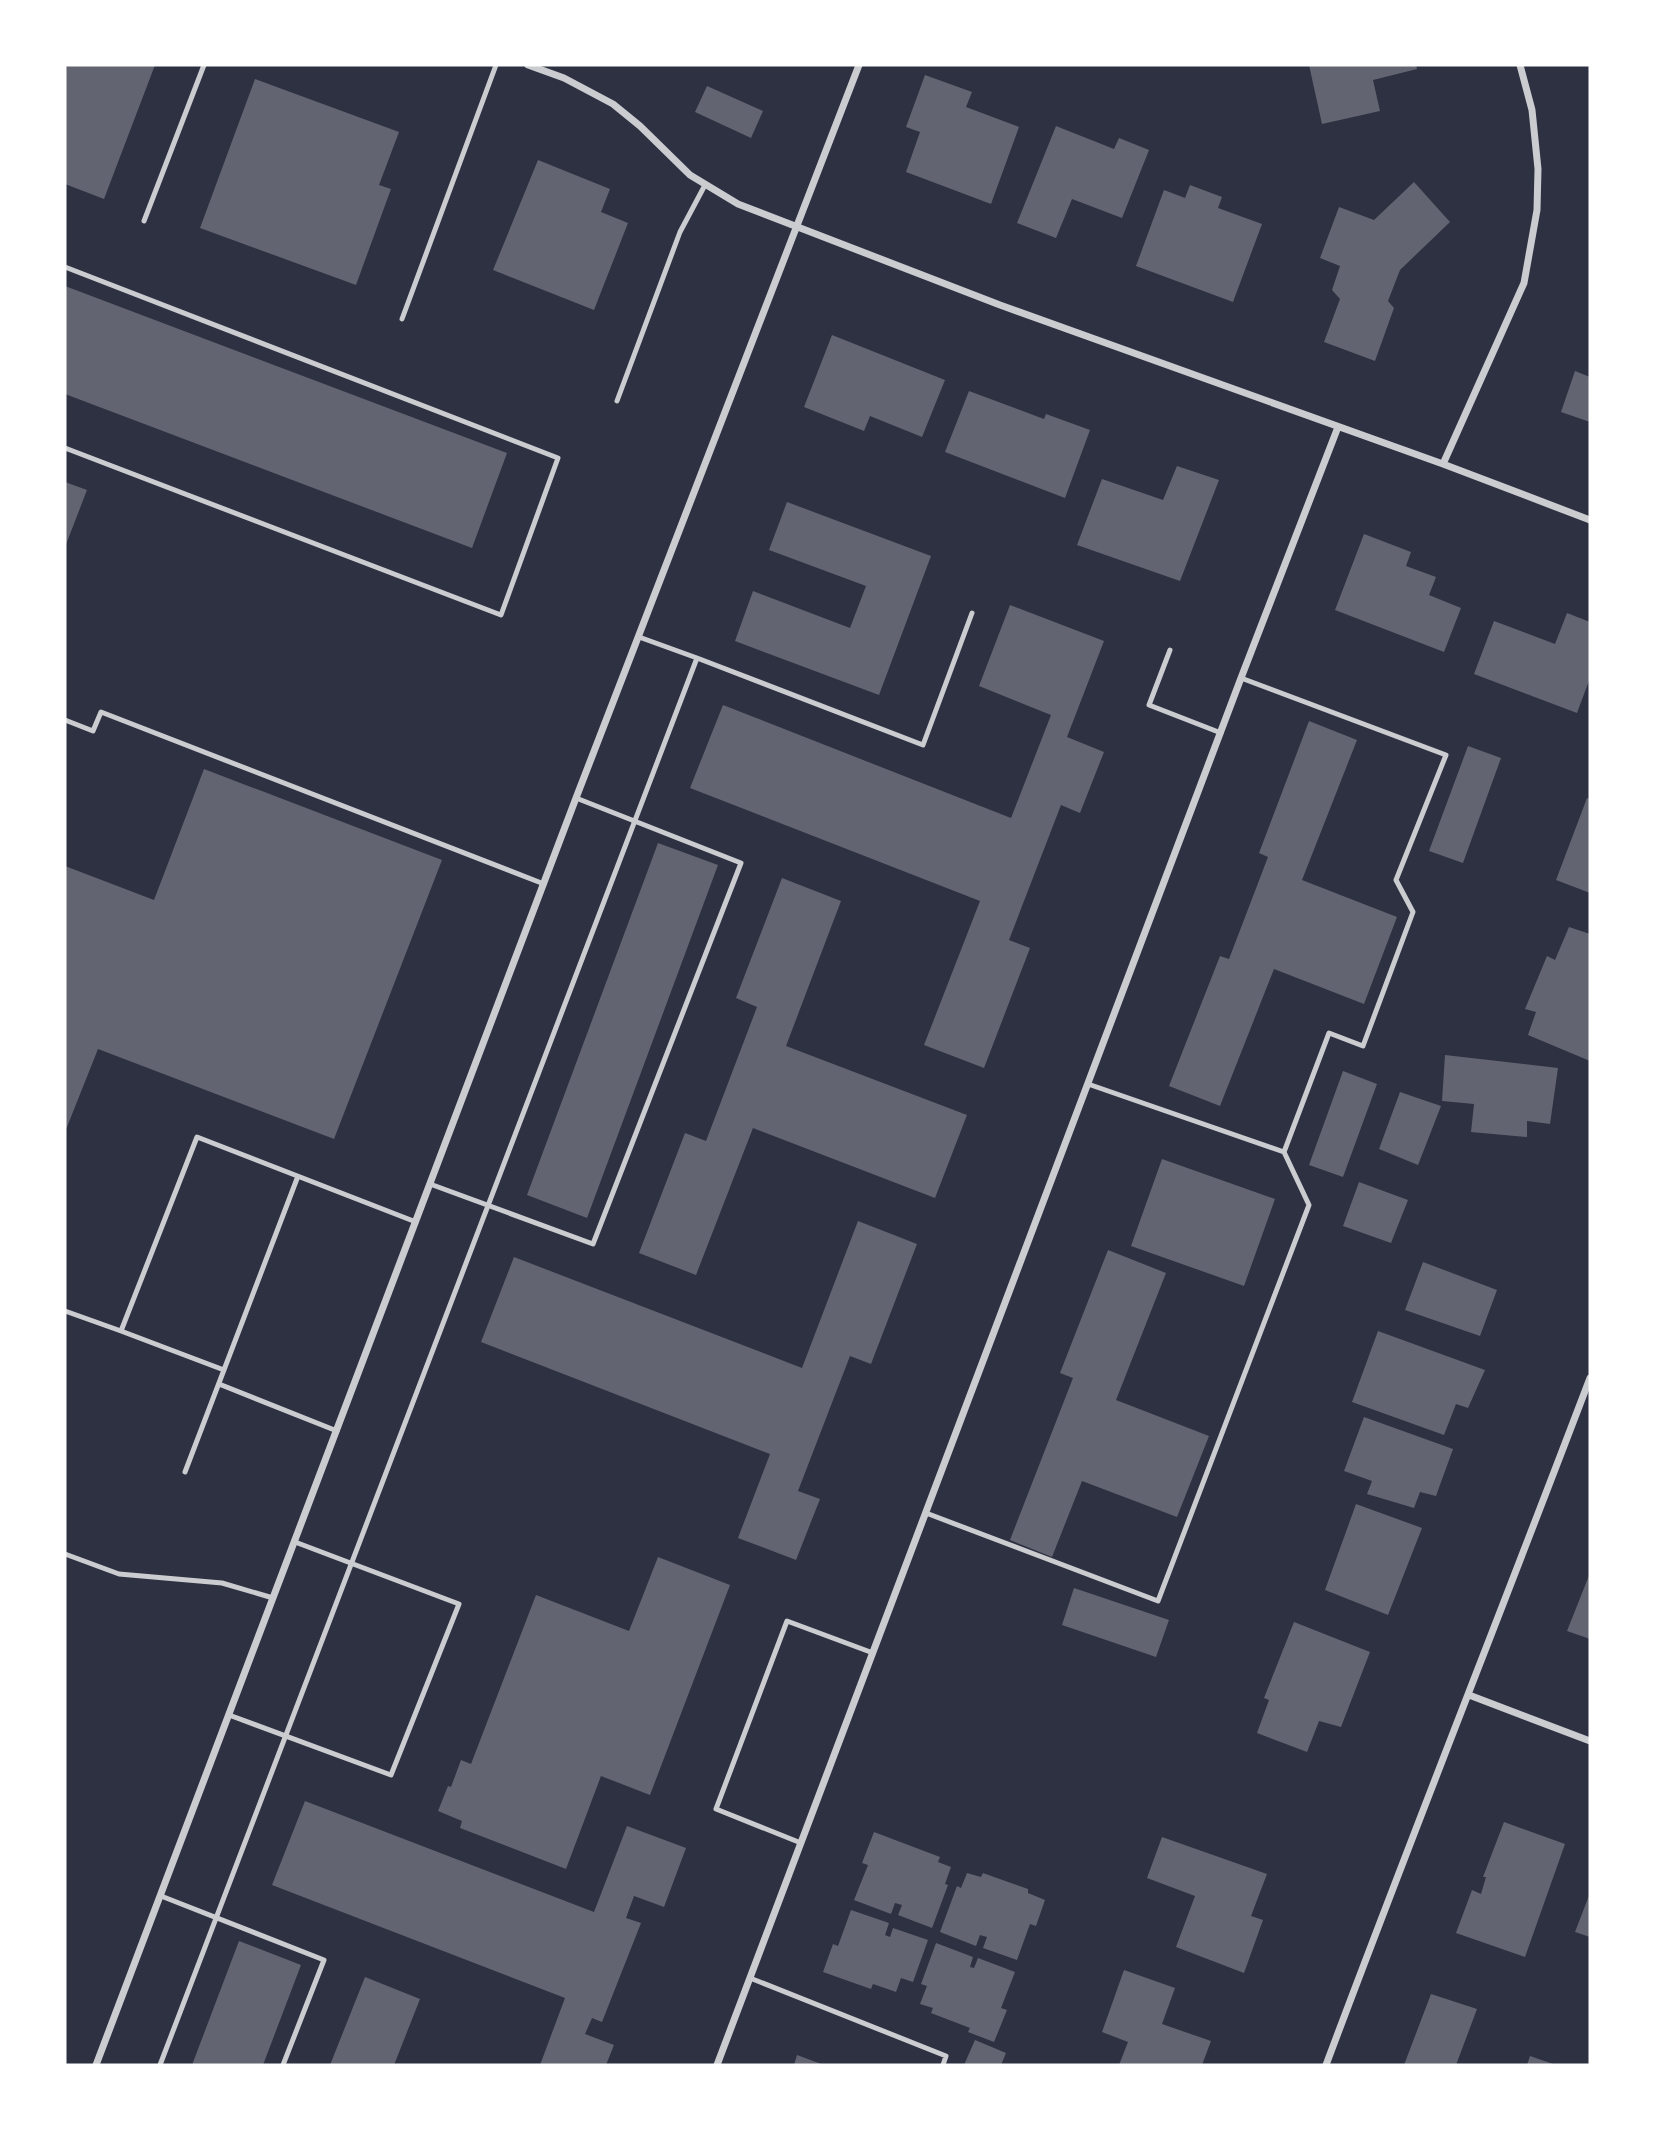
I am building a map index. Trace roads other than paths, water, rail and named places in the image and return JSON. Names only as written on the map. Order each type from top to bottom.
[{"type":"street","points":[[528,65],[564,78],[613,104],[640,126],[690,175],[738,204],[1000,306],[1443,464],[1590,520]]},
{"type":"street","points":[[96,2065],[576,798],[859,65]]},
{"type":"street","points":[[1443,464],[1524,283],[1537,210],[1538,169],[1532,110],[1520,65]]},
{"type":"street","points":[[717,2065],[1338,428]]},
{"type":"street","points":[[1326,2065],[1590,1378]]},
{"type":"street","points":[[1469,1695],[1590,1741]]},
{"type":"lane","points":[[144,221],[204,65]]},
{"type":"lane","points":[[402,319],[496,65]]},
{"type":"lane","points":[[617,401],[680,232],[705,185]]},
{"type":"lane","points":[[65,267],[558,458],[501,615],[65,448]]},
{"type":"lane","points":[[639,637],[923,745],[972,612]]},
{"type":"lane","points":[[1170,650],[1149,705],[1221,733]]},
{"type":"lane","points":[[160,2065],[697,658]]},
{"type":"lane","points":[[1241,678],[1446,755],[1396,880],[1412,912],[1363,1046],[1329,1034],[1284,1152]]},
{"type":"lane","points":[[65,720],[93,732],[101,712],[544,884]]},
{"type":"lane","points":[[430,1184],[593,1244],[741,863],[576,798]]},
{"type":"lane","points":[[926,1513],[1158,1601],[1309,1205],[1284,1152],[1088,1084]]},
{"type":"lane","points":[[121,1331],[197,1137],[416,1222]]},
{"type":"lane","points":[[185,1472],[298,1176]]},
{"type":"lane","points":[[65,1311],[224,1370]]},
{"type":"lane","points":[[219,1384],[337,1431]]},
{"type":"lane","points":[[229,1715],[391,1775],[459,1604],[295,1542]]},
{"type":"lane","points":[[65,1554],[119,1574],[222,1583],[273,1598]]},
{"type":"lane","points":[[801,1843],[716,1809],[786,1621],[873,1653]]},
{"type":"lane","points":[[161,1896],[324,1960],[283,2065]]},
{"type":"lane","points":[[750,1978],[946,2056],[943,2065]]}]
